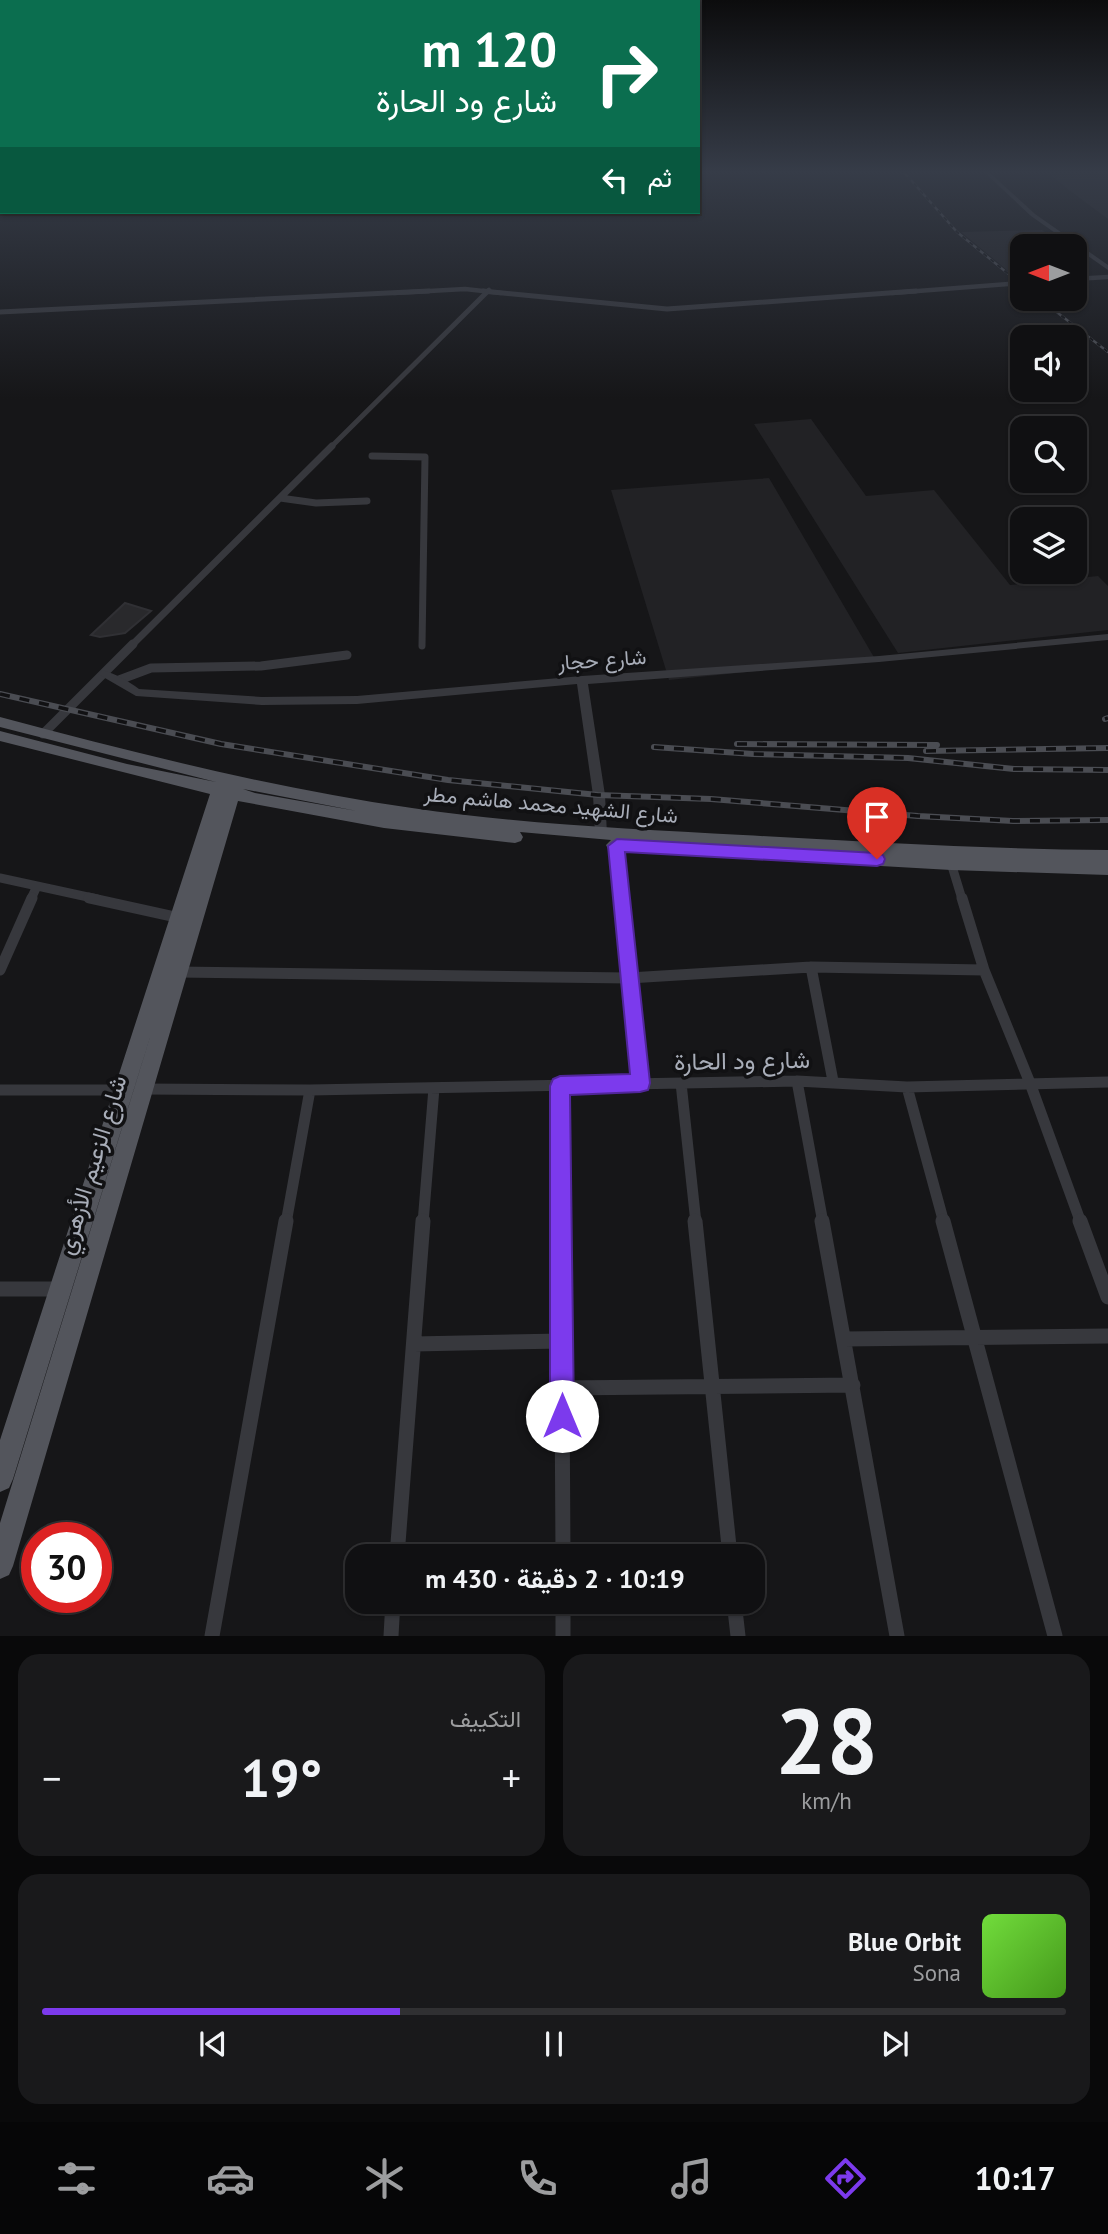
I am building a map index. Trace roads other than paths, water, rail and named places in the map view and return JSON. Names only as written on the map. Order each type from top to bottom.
[{"type":"main road","name":"شارع الشهيد محمد هاشم مطر","points":[[0,722],[230,785],[294,807],[405,825],[617,846],[1108,868]]},
{"type":"main road","name":"شارع الشهيد محمد هاشم مطر","points":[[0,736],[157,777],[230,785],[410,814],[601,834],[952,852],[1108,856]]},
{"type":"main road","name":"شارع الزعيم الأزهري","points":[[0,1566],[180,918],[230,785]]},
{"type":"main road","name":"شارع الزعيم الأزهري","points":[[0,1479],[59,1289],[177,972],[230,785]]},
{"type":"street","points":[[1077,246],[1108,268]]},
{"type":"street","points":[[1087,278],[1108,277]]},
{"type":"street","points":[[0,312],[489,290],[667,309],[1010,284]]},
{"type":"street","points":[[43,734],[489,290]]},
{"type":"street","points":[[372,456],[425,457],[422,646]]},
{"type":"street","points":[[280,498],[316,503],[367,501]]},
{"type":"street","name":"شارع حجار","points":[[103,674],[119,680],[136,692],[262,701],[357,700],[582,680],[879,659],[1108,637]]},
{"type":"street","points":[[119,680],[151,668],[261,666],[347,655]]},
{"type":"street","points":[[582,680],[599,795],[601,834]]},
{"type":"street","points":[[617,846],[640,1083]]},
{"type":"street","points":[[951,863],[984,970],[1030,1083],[1108,1297]]},
{"type":"street","points":[[0,878],[180,918]]},
{"type":"street","points":[[0,970],[37,886]]},
{"type":"street","points":[[177,972],[629,978],[811,967],[984,970]]},
{"type":"street","points":[[811,967],[833,1081]]},
{"type":"street","points":[[797,1081],[897,1636]]},
{"type":"street","name":"شارع ود الحارة","points":[[0,1090],[310,1090],[797,1081],[907,1087],[1108,1082]]},
{"type":"street","points":[[681,1083],[729,1544]]},
{"type":"street","points":[[560,1086],[563,1544]]},
{"type":"street","points":[[907,1087],[1055,1636]]},
{"type":"street","points":[[398,1544],[434,1088]]},
{"type":"street","points":[[212,1636],[310,1090]]},
{"type":"street","points":[[0,1289],[59,1289]]},
{"type":"street","points":[[844,1339],[1108,1336]]},
{"type":"street","points":[[414,1344],[561,1341]]},
{"type":"street","points":[[562,1388],[852,1384]]},
{"type":"street","points":[[391,1636],[392,1614]]},
{"type":"street","points":[[563,1614],[563,1636]]},
{"type":"street","points":[[735,1614],[738,1636]]},
{"type":"railway","points":[[975,246],[1010,275]]},
{"type":"railway","points":[[1057,312],[1108,352]]},
{"type":"railway","points":[[0,694],[221,744],[448,780],[598,795],[711,799],[918,816],[1013,821],[1108,820]]},
{"type":"railway","points":[[737,744],[937,745]]},
{"type":"railway","points":[[654,747],[753,754],[908,758],[1014,769],[1108,770]]},
{"type":"railway","points":[[926,751],[1108,748]]}]
